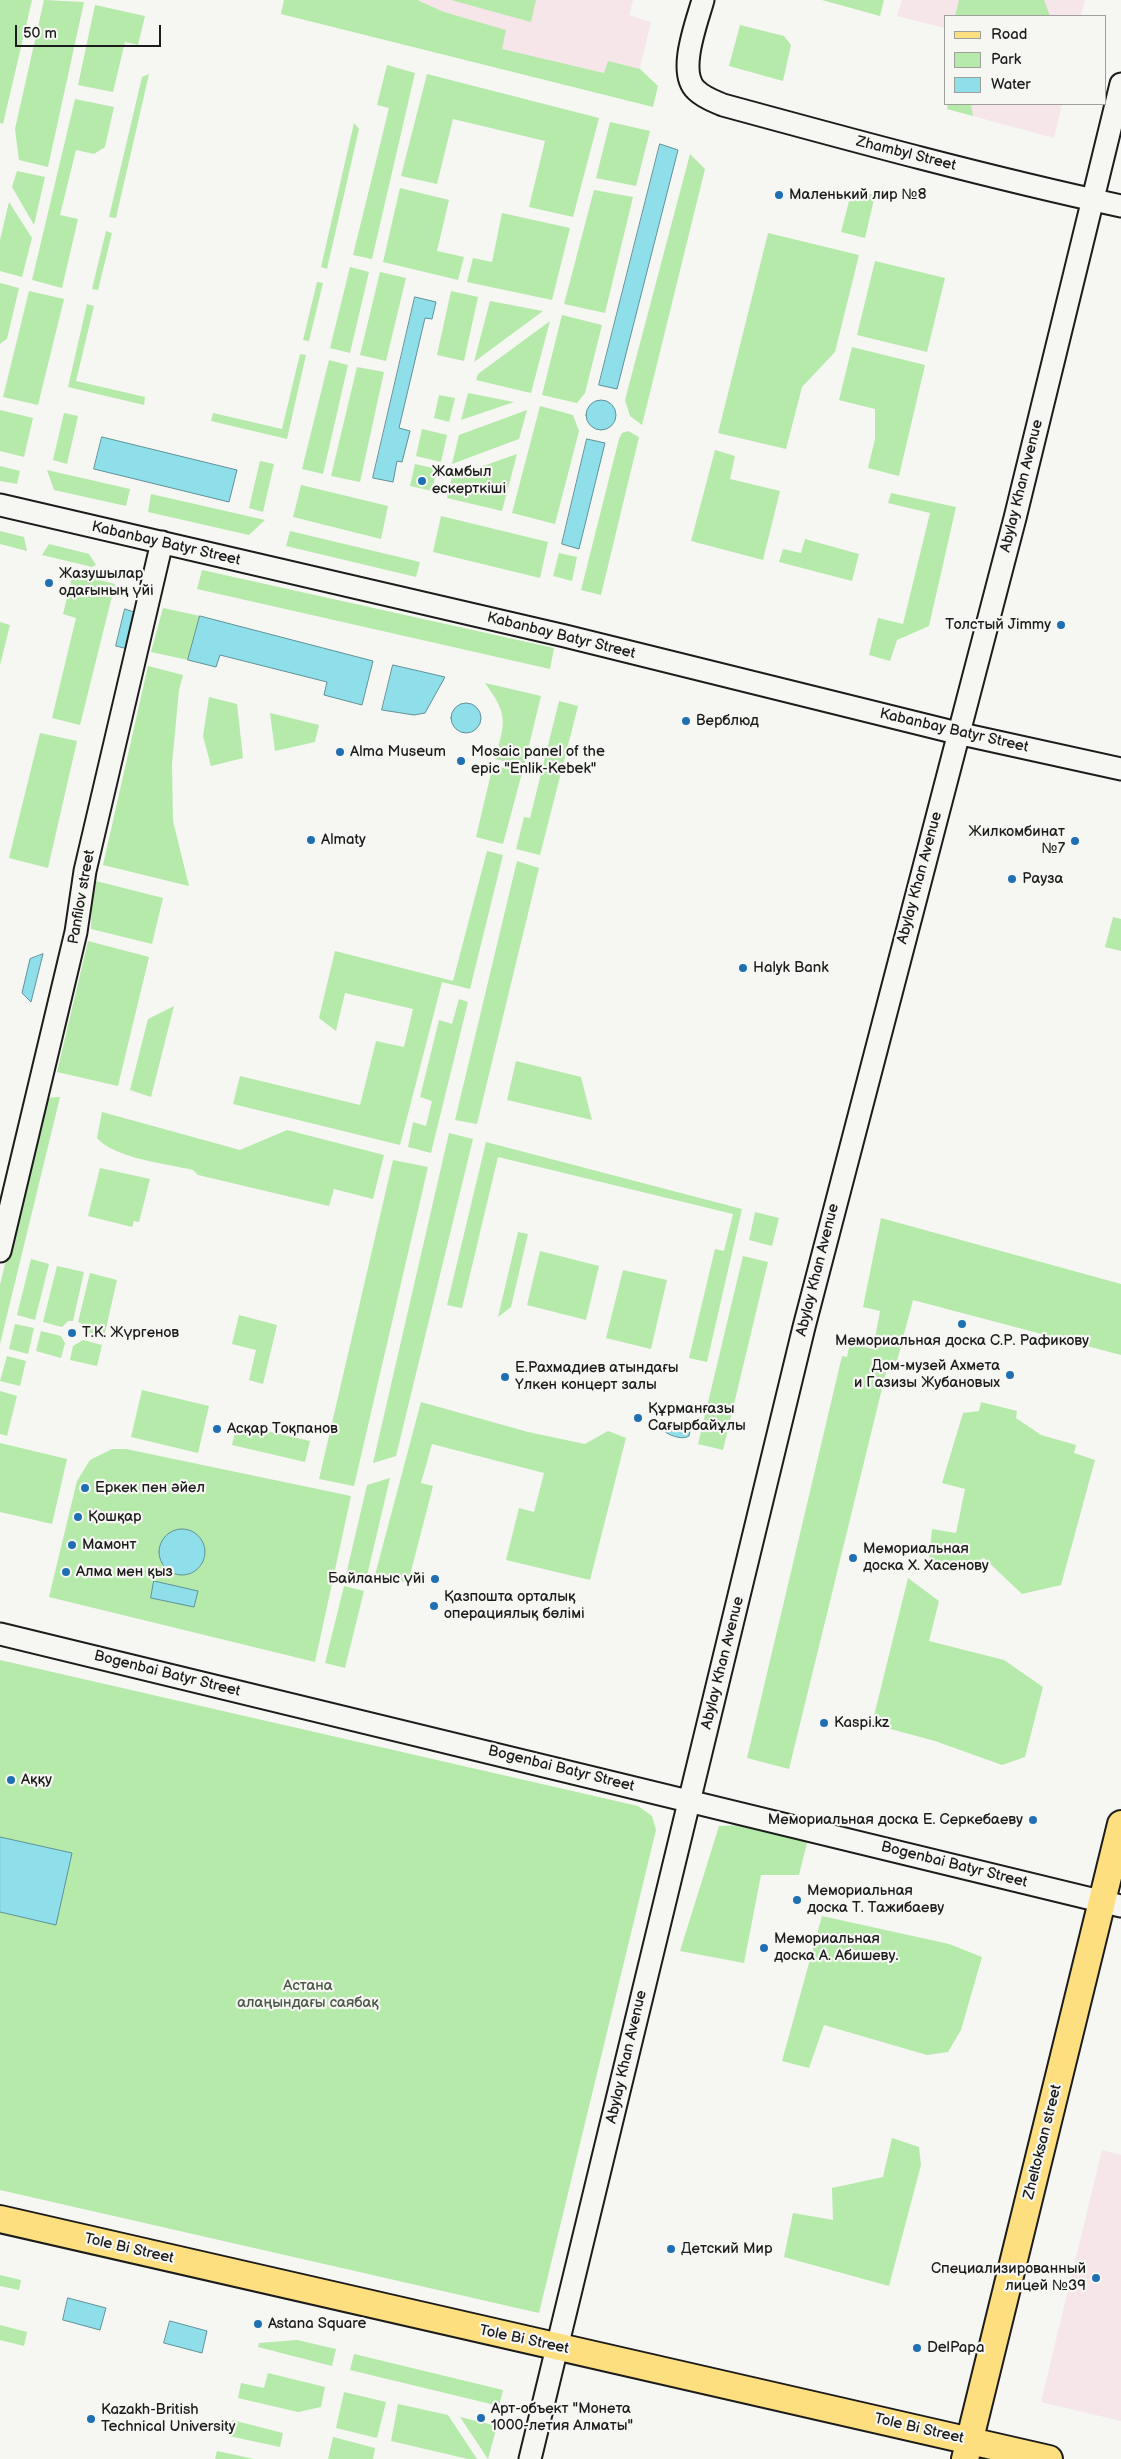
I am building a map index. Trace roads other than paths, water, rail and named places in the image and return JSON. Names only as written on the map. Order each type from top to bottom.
[{"type":"main road","name":"Zheltoksan street","points":[[968,2450],[1112,1903],[1121,1824]]},
{"type":"main road","name":"Tole Bi Street","points":[[0,2219],[558,2348],[968,2450],[1049,2459]]},
{"type":"street","name":"Zhambyl Street","points":[[703,0],[687,70],[690,82],[695,90],[708,99],[723,105],[893,151],[1121,206]]},
{"type":"street","name":"Abylay Khan Avenue","points":[[530,2459],[816,1275],[1015,518],[1121,84]]},
{"type":"street","name":"Kabanbay Batyr Street","points":[[0,505],[565,636],[957,733],[1121,769]]},
{"type":"street","name":"Panfilov street","points":[[0,1251],[76,932],[85,871],[162,542]]},
{"type":"street","name":"Bogenbai Batyr Street","points":[[0,1634],[1112,1903]]},
{"type":"water","points":[[660,144],[678,150],[617,389],[599,385]]},
{"type":"water","points":[[415,297],[436,302],[432,319],[425,318],[399,428],[410,431],[402,462],[397,461],[393,482],[373,478]]},
{"type":"water","points":[[601,400],[612,404],[616,415],[612,426],[601,430],[590,426],[586,415],[590,404]]},
{"type":"water","points":[[102,437],[237,470],[229,502],[94,469]]},
{"type":"water","points":[[587,439],[605,443],[579,549],[562,544]]},
{"type":"water","points":[[125,609],[137,613],[128,649],[116,646]]},
{"type":"water","points":[[200,616],[373,661],[362,705],[324,695],[327,682],[220,655],[216,667],[188,660]]},
{"type":"water","points":[[393,665],[445,677],[425,713],[414,715],[382,710]]},
{"type":"water","points":[[466,703],[472,704],[480,712],[480,724],[472,732],[466,733],[460,732],[452,724],[451,718],[452,712],[460,704]]},
{"type":"water","points":[[43,954],[31,1002],[22,993],[30,959]]},
{"type":"water","points":[[666,1423],[677,1427],[686,1426],[690,1431],[689,1436],[682,1438],[669,1434],[660,1427]]},
{"type":"water","points":[[182,1529],[195,1533],[201,1539],[205,1552],[201,1565],[195,1571],[182,1575],[169,1571],[163,1565],[159,1552],[163,1539],[169,1533]]},
{"type":"water","points":[[154,1581],[198,1591],[194,1607],[151,1598]]},
{"type":"water","points":[[0,1837],[72,1853],[56,1925],[0,1912]]},
{"type":"water","points":[[68,2298],[106,2308],[100,2330],[63,2320]]},
{"type":"water","points":[[170,2321],[207,2331],[202,2353],[164,2343]]},
{"type":"place","name":"Маленький лир №8","points":[[779,195]]},
{"type":"place","name":"Жамбыл ескерткіші","points":[[422,481]]},
{"type":"place","name":"Жазушылар одағының үйі","points":[[49,583]]},
{"type":"place","name":"Толстый Jimmy","points":[[1061,625]]},
{"type":"place","name":"Верблюд","points":[[686,721]]},
{"type":"place","name":"Alma Museum","points":[[340,752]]},
{"type":"place","name":"Mosaic panel of the epic \"Enlik-Kebek\"","points":[[461,761]]},
{"type":"place","name":"Almaty","points":[[311,840]]},
{"type":"place","name":"Жилкомбинат №7","points":[[1075,841]]},
{"type":"place","name":"Рауза","points":[[1012,879]]},
{"type":"place","name":"Halyk Bank","points":[[743,968]]},
{"type":"place","name":"Мемориальная доска С.Р. Рафикову","points":[[962,1324]]},
{"type":"place","name":"Т.К. Жүргенов","points":[[72,1333]]},
{"type":"place","name":"Дом-музей Ахмета и Газизы Жубановых","points":[[1010,1375]]},
{"type":"place","name":"Е.Рахмадиев атындағы Үлкен концерт залы","points":[[505,1377]]},
{"type":"place","name":"Құрманғазы Сағырбайұлы","points":[[638,1418]]},
{"type":"place","name":"Асқар Тоқпанов","points":[[217,1429]]},
{"type":"place","name":"Еркек пен әйел","points":[[85,1488]]},
{"type":"place","name":"Қошқар","points":[[78,1517]]},
{"type":"place","name":"Мамонт","points":[[72,1545]]},
{"type":"place","name":"Мемориальная доска Х. Хасенову","points":[[853,1558]]},
{"type":"place","name":"Алма мен қыз","points":[[66,1572]]},
{"type":"place","name":"Байланыс үйі","points":[[435,1579]]},
{"type":"place","name":"Қазпошта орталық операциялық бөлімі","points":[[434,1606]]},
{"type":"place","name":"Kaspi.kz","points":[[824,1723]]},
{"type":"place","name":"Аққу","points":[[11,1780]]},
{"type":"place","name":"Мемориальная доска Е. Серкебаеву","points":[[1033,1820]]},
{"type":"place","name":"Мемориальная доска Т. Тажибаеву","points":[[797,1900]]},
{"type":"place","name":"Мемориальная доска А. Абишеву.","points":[[764,1948]]},
{"type":"place","name":"Детский Мир","points":[[671,2249]]},
{"type":"place","name":"Специализированный лицей №39","points":[[1096,2278]]},
{"type":"place","name":"Astana Square","points":[[258,2324]]},
{"type":"place","name":"DelPapa","points":[[917,2348]]},
{"type":"place","name":"Арт-объект \"Монета 1000-летия Алматы\"","points":[[481,2418]]},
{"type":"place","name":"Kazakh-British Technical University","points":[[91,2419]]},
{"type":"park label","name":"Астана алаңындағы саябақ","points":[[308,1994]]}]
